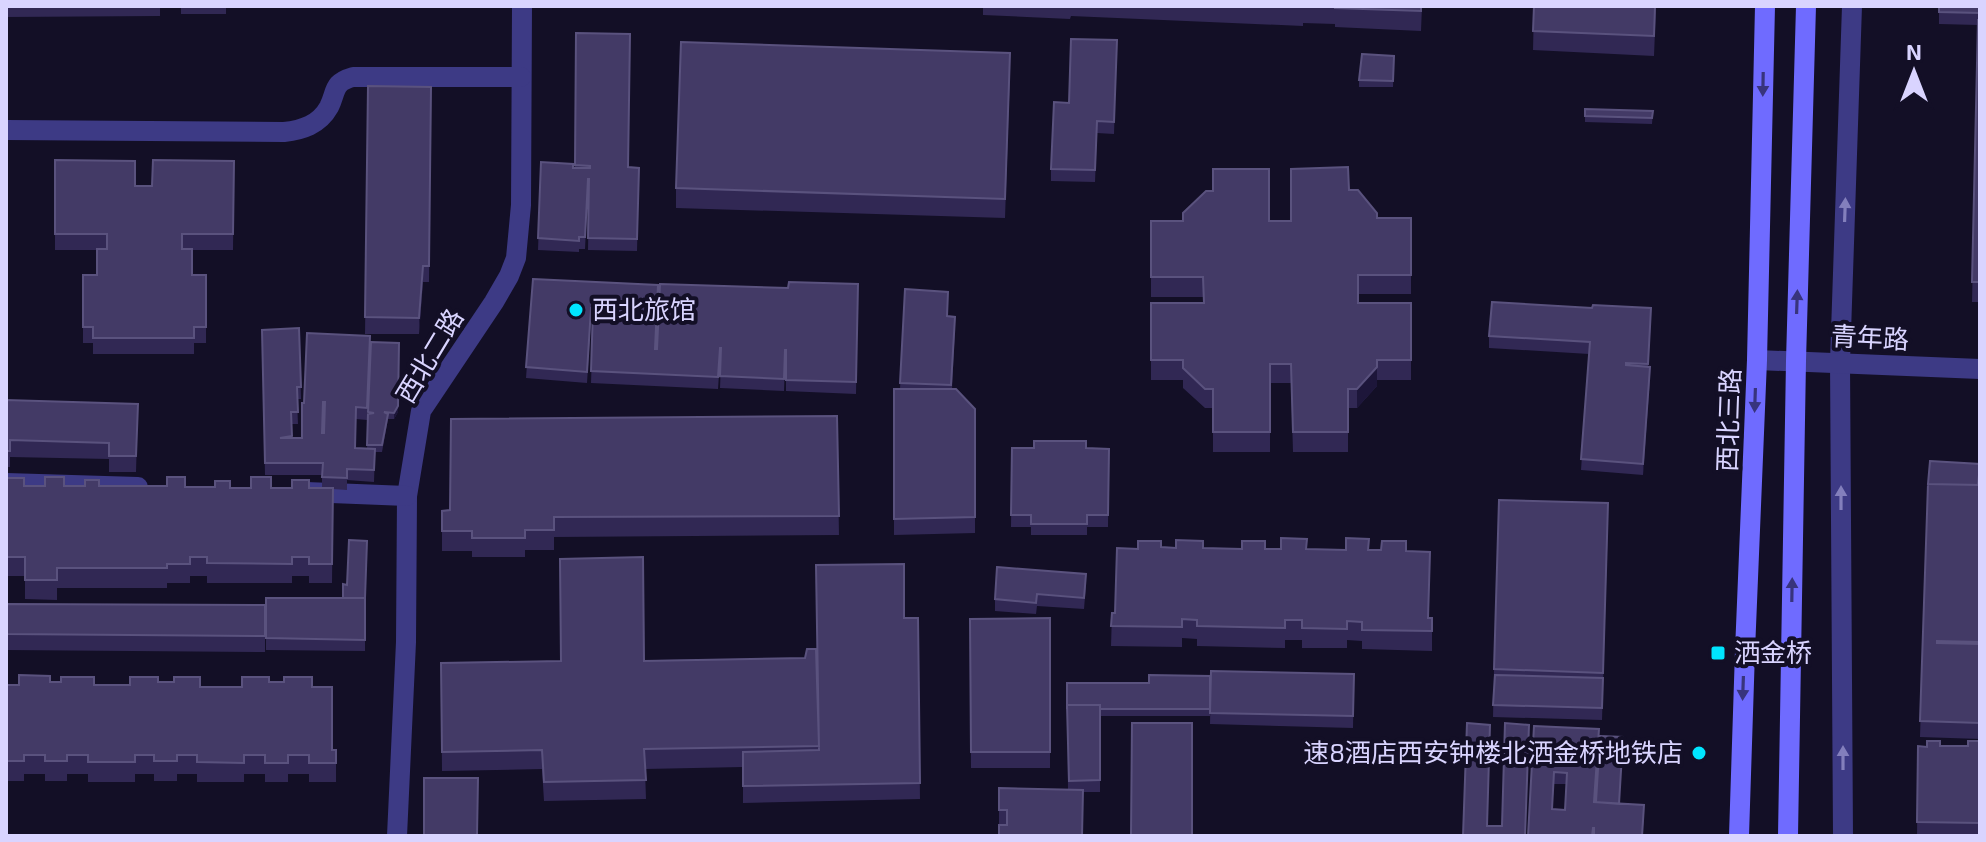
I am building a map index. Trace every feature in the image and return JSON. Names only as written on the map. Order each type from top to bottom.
[{"type":"main road","name":"西北三路","points":[[1739,836],[1757,360],[1765,6]]},
{"type":"main road","points":[[1788,836],[1806,6]]},
{"type":"street","name":"西北二路","points":[[397,836],[406,642],[407,496],[421,411],[494,302],[516,258],[521,205],[522,6]]},
{"type":"street","points":[[1843,836],[1840,362],[1852,6]]},
{"type":"street","points":[[6,130],[284,132],[301,130],[321,117],[329,107],[336,87],[353,77],[521,77]]},
{"type":"street","name":"青年路","points":[[1757,360],[1980,369]]},
{"type":"street","points":[[6,483],[160,488]]},
{"type":"street","points":[[284,492],[407,496]]},
{"type":"building","points":[[1421,6],[1421,11],[1335,8]]},
{"type":"building","points":[[1534,6],[1655,6],[1654,36],[1533,31]]},
{"type":"building","points":[[1939,6],[1980,6],[1980,13],[1939,12]]},
{"type":"building","points":[[1978,20],[1980,282],[1972,282]]},
{"type":"building","points":[[576,33],[630,34],[628,167],[639,168],[637,239],[588,238],[589,179],[585,237],[579,237],[579,241],[538,238],[541,162],[590,168],[575,165]]},
{"type":"building","points":[[1071,39],[1117,40],[1114,122],[1097,121],[1095,170],[1051,169],[1054,102],[1069,103]]},
{"type":"building","points":[[681,42],[1010,53],[1005,199],[676,188]]},
{"type":"building","points":[[1362,54],[1394,56],[1393,81],[1359,80]]},
{"type":"building","points":[[368,86],[431,87],[429,266],[423,266],[419,318],[365,317]]},
{"type":"building","points":[[1585,109],[1653,111],[1652,118],[1585,116]]},
{"type":"building","points":[[55,160],[135,161],[135,186],[152,186],[153,160],[234,161],[233,234],[182,234],[182,249],[192,249],[192,275],[206,275],[206,327],[194,327],[194,338],[93,338],[93,327],[83,327],[83,275],[97,275],[97,249],[107,249],[107,234],[55,234]]},
{"type":"building","points":[[1348,167],[1349,190],[1358,190],[1377,213],[1377,218],[1411,218],[1411,275],[1358,275],[1358,303],[1411,303],[1411,360],[1377,360],[1377,367],[1357,389],[1348,389],[1348,432],[1293,432],[1291,364],[1270,364],[1270,432],[1213,432],[1213,389],[1205,389],[1183,368],[1183,360],[1151,360],[1151,303],[1204,303],[1203,277],[1151,277],[1151,221],[1183,221],[1183,213],[1206,191],[1213,191],[1213,169],[1269,169],[1269,221],[1291,221],[1291,169]]},
{"type":"building","points":[[533,279],[658,285],[655,349],[660,284],[788,288],[789,282],[858,284],[856,382],[786,380],[786,350],[784,379],[720,376],[721,348],[718,377],[591,371],[593,308],[587,372],[526,367]]},
{"type":"building","points":[[905,289],[948,292],[947,316],[955,317],[951,385],[900,383]]},
{"type":"building","points":[[1492,302],[1651,308],[1648,364],[1626,363],[1650,367],[1643,464],[1581,459],[1590,342],[1489,336]]},
{"type":"building","points":[[299,328],[301,387],[297,387],[298,412],[291,412],[292,436],[280,438],[302,438],[307,333],[370,336],[367,408],[356,407],[355,448],[375,449],[374,470],[347,469],[347,478],[322,477],[323,463],[265,463],[262,330]],"holes":[[[323,402],[324,433],[322,433]]]},
{"type":"building","points":[[371,342],[399,343],[398,406],[394,413],[384,412],[388,414],[382,445],[367,445],[368,414],[374,413],[368,412]]},
{"type":"building","points":[[894,389],[956,389],[975,409],[975,517],[894,519]]},
{"type":"building","points":[[6,400],[138,404],[136,456],[109,456],[109,443],[10,440],[10,451],[6,451]]},
{"type":"building","points":[[837,416],[839,516],[554,517],[554,530],[525,530],[525,538],[472,538],[472,531],[442,531],[442,511],[450,510],[451,419]]},
{"type":"building","points":[[1034,441],[1086,441],[1086,448],[1109,449],[1108,515],[1087,515],[1087,524],[1031,524],[1031,515],[1011,515],[1012,448],[1034,448]]},
{"type":"building","points":[[1930,461],[1980,464],[1978,485],[1928,484]]},
{"type":"building","points":[[45,477],[64,477],[64,486],[85,486],[85,480],[99,480],[99,486],[167,486],[167,477],[185,477],[185,487],[215,487],[215,481],[230,481],[230,488],[251,488],[251,477],[271,477],[271,488],[292,488],[292,480],[309,480],[309,488],[333,488],[332,564],[309,564],[309,557],[292,557],[292,564],[207,563],[207,557],[190,557],[190,564],[167,564],[167,568],[57,568],[57,580],[25,580],[25,557],[6,557],[6,478],[24,478],[24,486],[45,486]]},
{"type":"building","points":[[1928,484],[1980,485],[1980,642],[1937,643],[1980,644],[1980,723],[1920,721]]},
{"type":"building","points":[[1499,500],[1608,503],[1603,673],[1494,669]]},
{"type":"building","points":[[1281,538],[1307,539],[1306,549],[1346,550],[1346,538],[1369,539],[1368,550],[1381,550],[1382,541],[1406,541],[1406,551],[1430,552],[1428,618],[1432,618],[1432,631],[1362,630],[1362,622],[1347,621],[1347,629],[1302,628],[1302,620],[1285,620],[1285,628],[1197,626],[1197,620],[1182,619],[1182,627],[1111,626],[1112,613],[1115,613],[1117,548],[1138,549],[1138,541],[1161,541],[1161,547],[1176,548],[1176,540],[1203,541],[1203,548],[1242,549],[1242,541],[1265,541],[1265,549],[1281,549]]},
{"type":"building","points":[[349,540],[367,541],[365,598],[343,598],[343,584],[347,585]]},
{"type":"building","points":[[643,557],[644,661],[805,658],[807,649],[816,649],[819,746],[644,749],[646,780],[544,782],[542,750],[442,752],[441,663],[561,661],[560,559]]},
{"type":"building","points":[[904,564],[904,618],[918,618],[920,783],[743,786],[743,752],[819,750],[816,565]]},
{"type":"building","points":[[997,567],[1086,574],[1084,598],[1037,594],[1036,603],[995,599]]},
{"type":"building","points":[[266,598],[365,598],[365,640],[266,638]]},
{"type":"building","points":[[6,604],[265,605],[265,636],[6,634]]},
{"type":"building","points":[[1050,618],[1050,752],[971,752],[970,619]]},
{"type":"building","points":[[1211,671],[1354,674],[1353,716],[1210,713]]},
{"type":"building","points":[[19,675],[50,676],[50,682],[61,682],[61,677],[94,677],[94,685],[130,685],[130,677],[158,677],[158,682],[174,682],[174,677],[200,677],[200,687],[242,687],[242,677],[269,677],[269,682],[284,682],[284,677],[312,677],[312,687],[332,687],[332,750],[336,750],[336,763],[309,763],[309,755],[288,755],[288,763],[265,763],[265,755],[244,755],[244,763],[197,762],[197,755],[177,755],[177,761],[154,761],[154,755],[135,755],[135,762],[88,762],[88,755],[67,755],[67,761],[45,761],[45,755],[24,755],[24,761],[6,761],[6,685],[19,685]]},
{"type":"building","points":[[1149,675],[1210,676],[1210,709],[1100,709],[1100,705],[1067,705],[1067,683],[1149,683]]},
{"type":"building","points":[[1495,675],[1603,678],[1602,708],[1493,705]]},
{"type":"building","points":[[1067,705],[1100,705],[1100,780],[1069,781]]},
{"type":"building","points":[[1132,723],[1192,723],[1192,836],[1131,836]]},
{"type":"building","points":[[1467,723],[1490,725],[1487,826],[1502,826],[1505,723],[1529,725],[1525,836],[1463,836]]},
{"type":"building","points":[[1534,726],[1599,729],[1594,802],[1644,805],[1642,836],[1594,836],[1593,828],[1592,836],[1528,836]],"holes":[[[1554,772],[1567,773],[1565,810],[1552,809]]]},
{"type":"building","points":[[1600,736],[1623,737],[1619,804],[1596,802]]},
{"type":"building","points":[[1927,741],[1940,741],[1940,746],[1968,746],[1968,741],[1980,741],[1980,823],[1917,822],[1918,746],[1927,747]]},
{"type":"building","points":[[424,778],[478,778],[477,836],[424,836]]},
{"type":"building","points":[[999,788],[1083,790],[1082,836],[999,836],[999,825],[1007,825],[1007,810],[999,810]]},
{"type":"place","name":"西北旅馆","points":[[576,310]]},
{"type":"place","name":"洒金桥","points":[[1718,653]]},
{"type":"place","name":"速8酒店西安钟楼北洒金桥地铁店","points":[[1699,753]]}]
